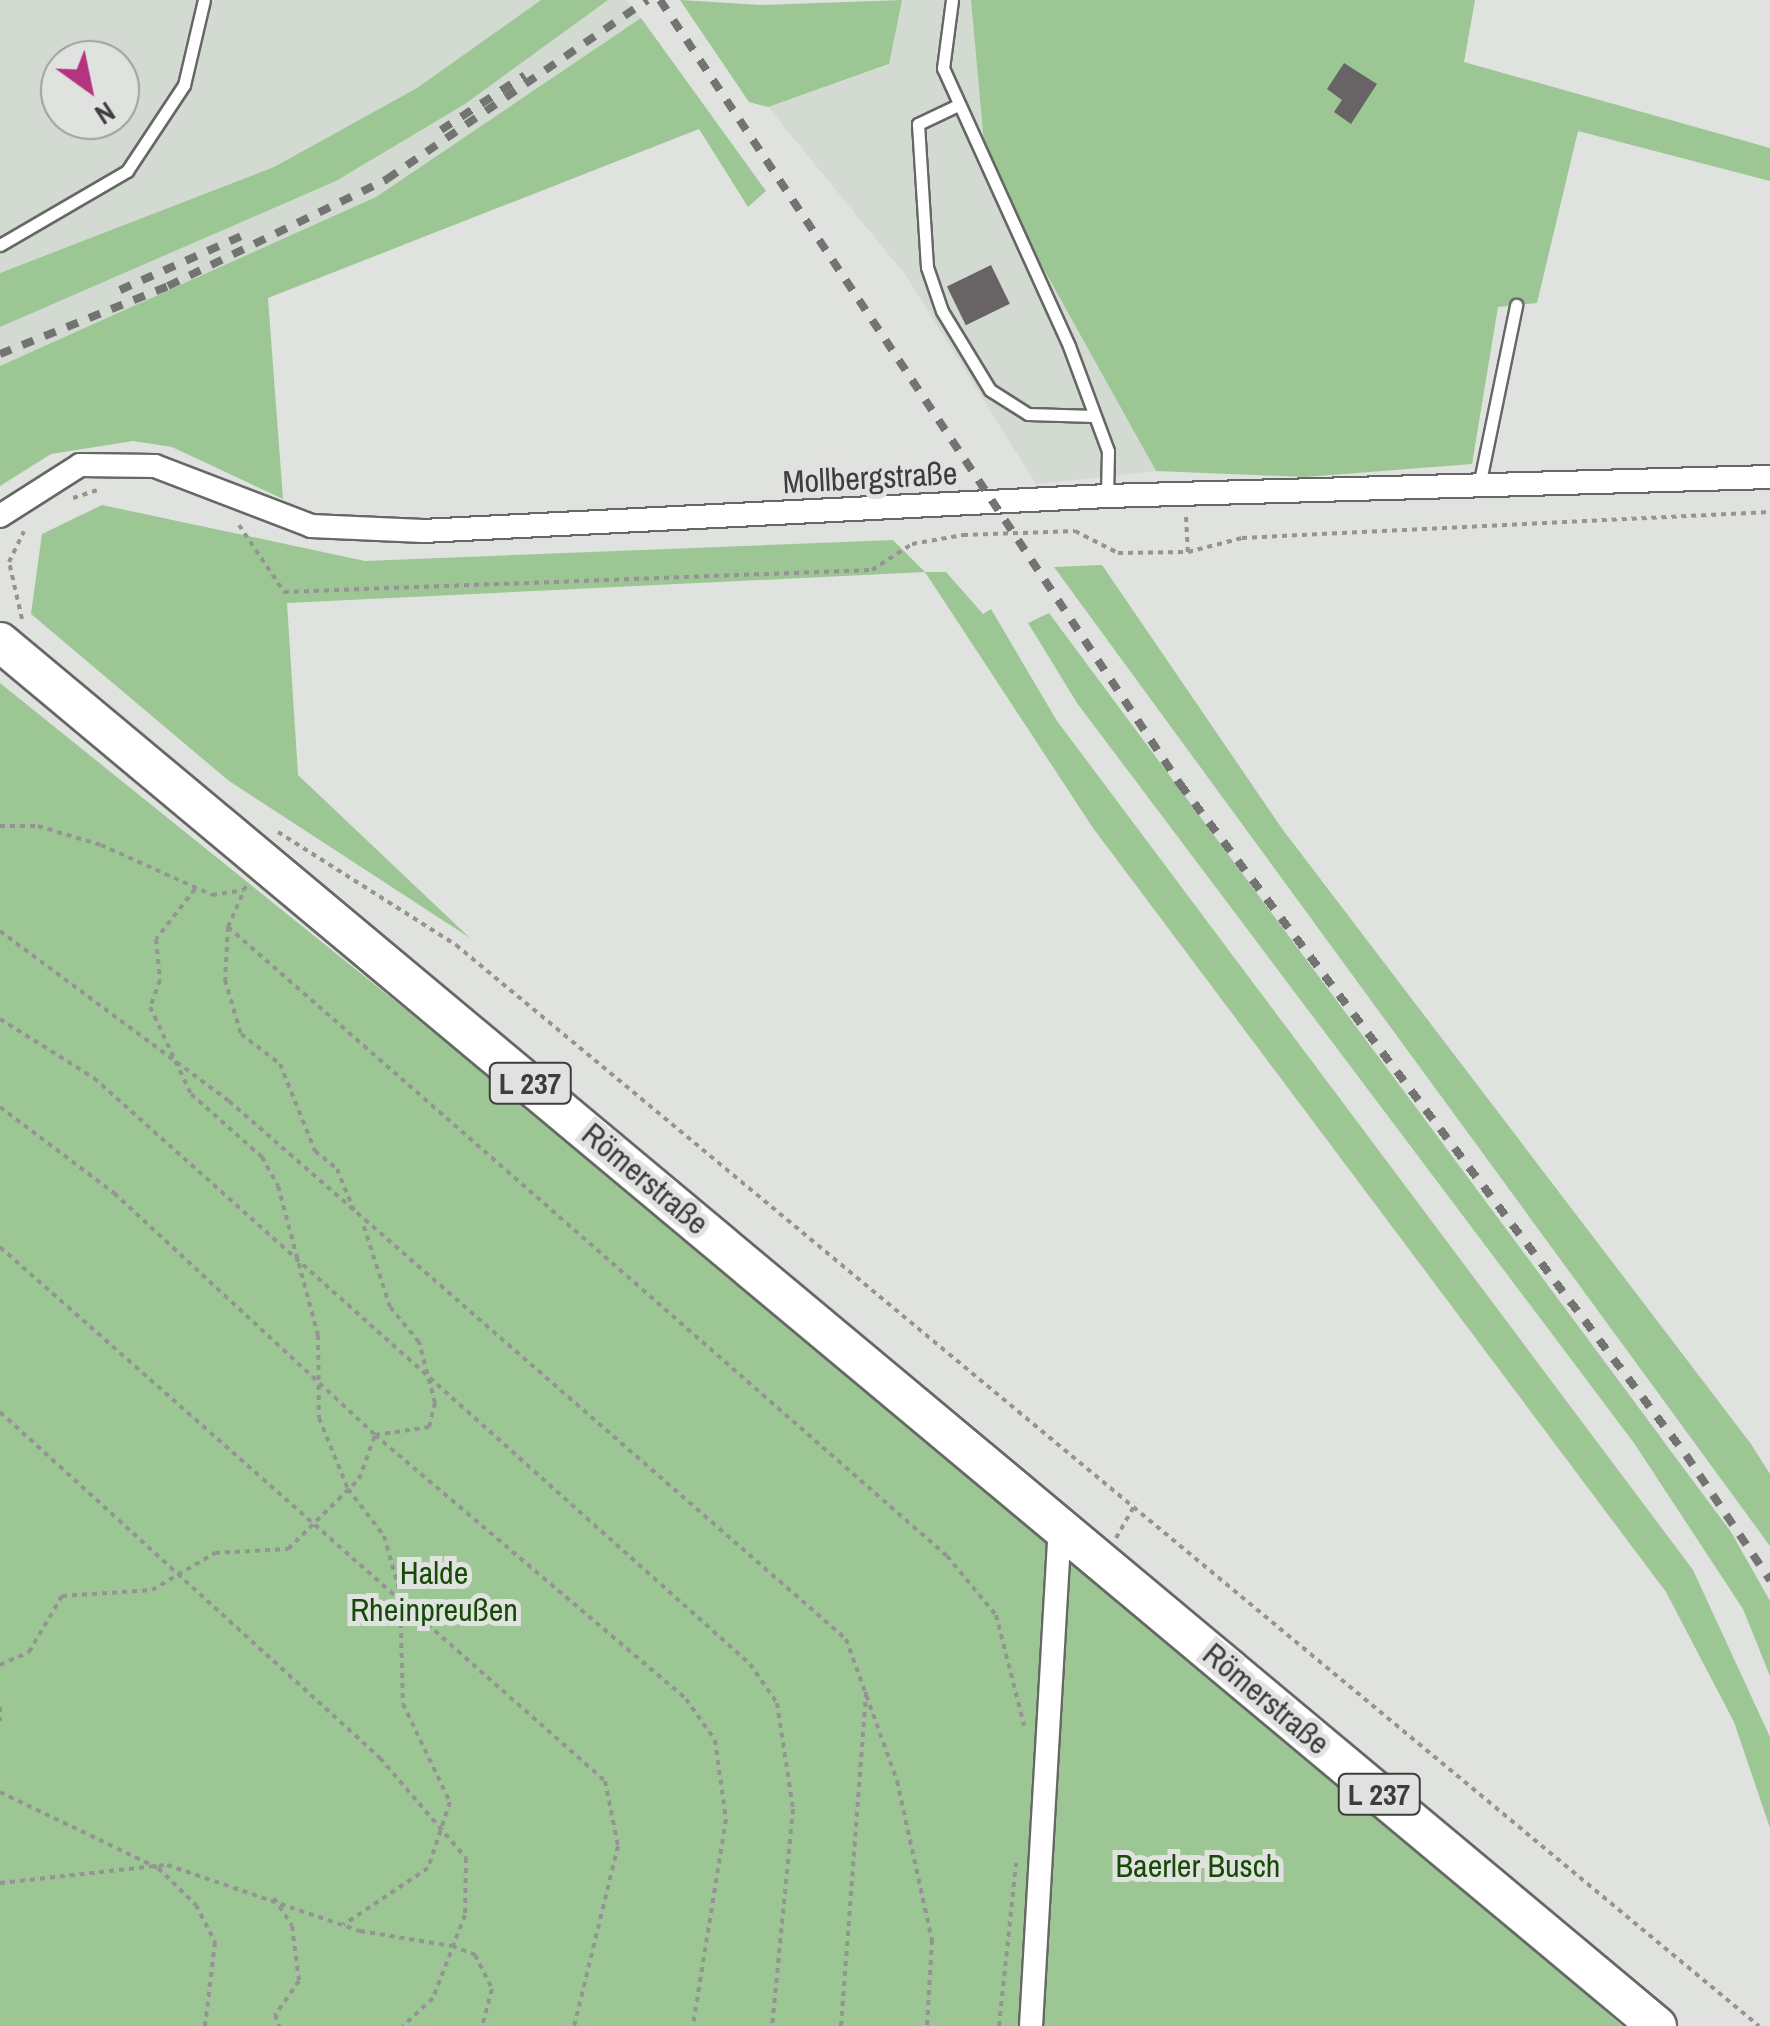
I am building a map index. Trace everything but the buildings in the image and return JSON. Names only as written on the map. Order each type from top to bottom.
[{"type":"main road","name":"Römerstraße","points":[[17,636],[258,859],[1060,1524],[1657,2026]]},
{"type":"street","name":"Mollbergstraße","points":[[0,516],[80,465],[155,466],[311,526],[423,531],[1107,496],[1478,490],[1770,477]]},
{"type":"street","points":[[1031,2026],[1060,1524]]},
{"type":"lane","points":[[0,246],[80,206],[127,171],[184,85],[204,0]]},
{"type":"lane","points":[[952,0],[943,68],[956,106],[1069,346],[1108,451],[1107,496]]},
{"type":"lane","points":[[956,106],[918,124],[920,211],[942,311],[990,390],[1028,414],[1094,416]]},
{"type":"lane","points":[[1478,490],[1516,305]]},
{"type":"path","points":[[57,506],[117,488]]},
{"type":"path","points":[[1185,497],[1188,552]]},
{"type":"path","points":[[220,516],[238,524],[284,592],[872,570],[912,544],[963,536],[1075,532],[1118,553],[1188,552],[1242,538],[1770,512]]},
{"type":"path","points":[[17,636],[9,590],[15,538],[29,526]]},
{"type":"path","points":[[0,826],[38,826],[102,845],[195,889]]},
{"type":"path","points":[[258,859],[228,928],[225,980],[241,1034],[280,1064],[316,1151],[337,1169],[340,1194],[362,1222],[390,1306],[419,1342],[424,1374],[435,1403],[429,1427],[376,1435]]},
{"type":"path","points":[[404,2026],[432,1998],[452,1946],[468,1874],[447,1830],[439,1765],[403,1704],[400,1593],[384,1536],[348,1489],[319,1418],[318,1336],[262,1157],[191,1094],[150,1007],[160,980],[153,956],[195,889],[258,859],[456,944],[1136,1503],[1759,2026]]},
{"type":"path","points":[[228,928],[948,1556],[996,1616],[1023,1741]]},
{"type":"path","points":[[0,932],[175,1058],[846,1639],[898,1781],[932,1940],[927,2026]]},
{"type":"path","points":[[0,1019],[94,1078],[297,1264],[750,1664],[778,1702],[793,1809],[772,2026]]},
{"type":"path","points":[[0,1107],[114,1193],[376,1435],[686,1698],[715,1740],[726,1819],[693,2026]]},
{"type":"path","points":[[0,1247],[400,1593],[614,1796],[611,1886],[574,2026]]},
{"type":"path","points":[[0,1412],[183,1572],[447,1830]]},
{"type":"path","points":[[0,1665],[29,1652],[62,1596],[152,1590],[215,1554],[288,1549],[348,1489],[376,1435]]},
{"type":"path","points":[[1102,1562],[1136,1503]]},
{"type":"path","points":[[841,2026],[866,1691]]},
{"type":"path","points":[[0,1706],[0,1720]]},
{"type":"path","points":[[0,1792],[158,1868],[274,1898],[343,1926],[452,1946],[475,1955],[492,1988],[482,2026]]},
{"type":"path","points":[[343,1926],[428,1868],[447,1830]]},
{"type":"path","points":[[998,2026],[1017,1859]]},
{"type":"path","points":[[0,1883],[158,1868],[196,1905],[216,1942],[206,2026]]},
{"type":"path","points":[[274,1898],[292,1926],[299,1981],[276,2015],[278,2026]]},
{"type":"shaded area","points":[[0,0],[541,0],[417,88],[274,167],[0,273]]},
{"type":"shaded area","points":[[608,0],[626,0],[641,18],[376,197],[0,366],[0,327],[336,181],[465,104]]},
{"type":"shaded area","points":[[902,0],[971,0],[987,165],[1156,471],[1036,484],[907,277],[768,107],[888,65]]},
{"type":"green space","points":[[541,0],[608,0],[465,104],[336,181],[0,327],[0,273],[274,167],[417,88]]},
{"type":"green space","points":[[680,0],[761,5],[902,0],[889,64],[768,107],[749,102]]},
{"type":"green space","points":[[971,0],[1475,0],[1464,62],[1770,148],[1770,181],[1578,131],[1537,303],[1498,307],[1472,464],[1305,477],[1156,471],[986,165]]},
{"type":"green space","points":[[641,18],[766,191],[748,207],[699,129],[268,298],[283,499],[172,447],[133,441],[51,454],[0,486],[0,366],[376,197]]},
{"type":"green space","points":[[102,505],[365,561],[893,540],[925,572],[287,603],[298,775],[470,938],[229,781],[31,614],[42,534]]},
{"type":"green space","points":[[1102,565],[1283,830],[1751,1444],[1770,1474],[1770,1546],[1054,567]]},
{"type":"green space","points":[[925,572],[946,572],[983,614],[991,609],[1057,721],[1693,1570],[1770,1737],[1770,1828],[1734,1722],[1666,1592],[1093,828]]},
{"type":"green space","points":[[1049,613],[1731,1532],[1770,1601],[1770,1676],[1743,1609],[1634,1443],[1077,703],[1028,623]]},
{"type":"green space","name":"Halde Rheinpreußen","points":[[0,683],[1076,1549],[1622,2026],[0,2026]]},
{"type":"railway","points":[[0,354],[168,286],[387,179],[647,0]]},
{"type":"railway","points":[[660,0],[1180,784],[1686,1455],[1770,1580]]},
{"type":"railway","points":[[441,130],[525,75]]},
{"type":"railway","points":[[120,290],[248,233]]},
{"type":"park label","name":"Baerler Busch","points":[[1198,1866]]}]
